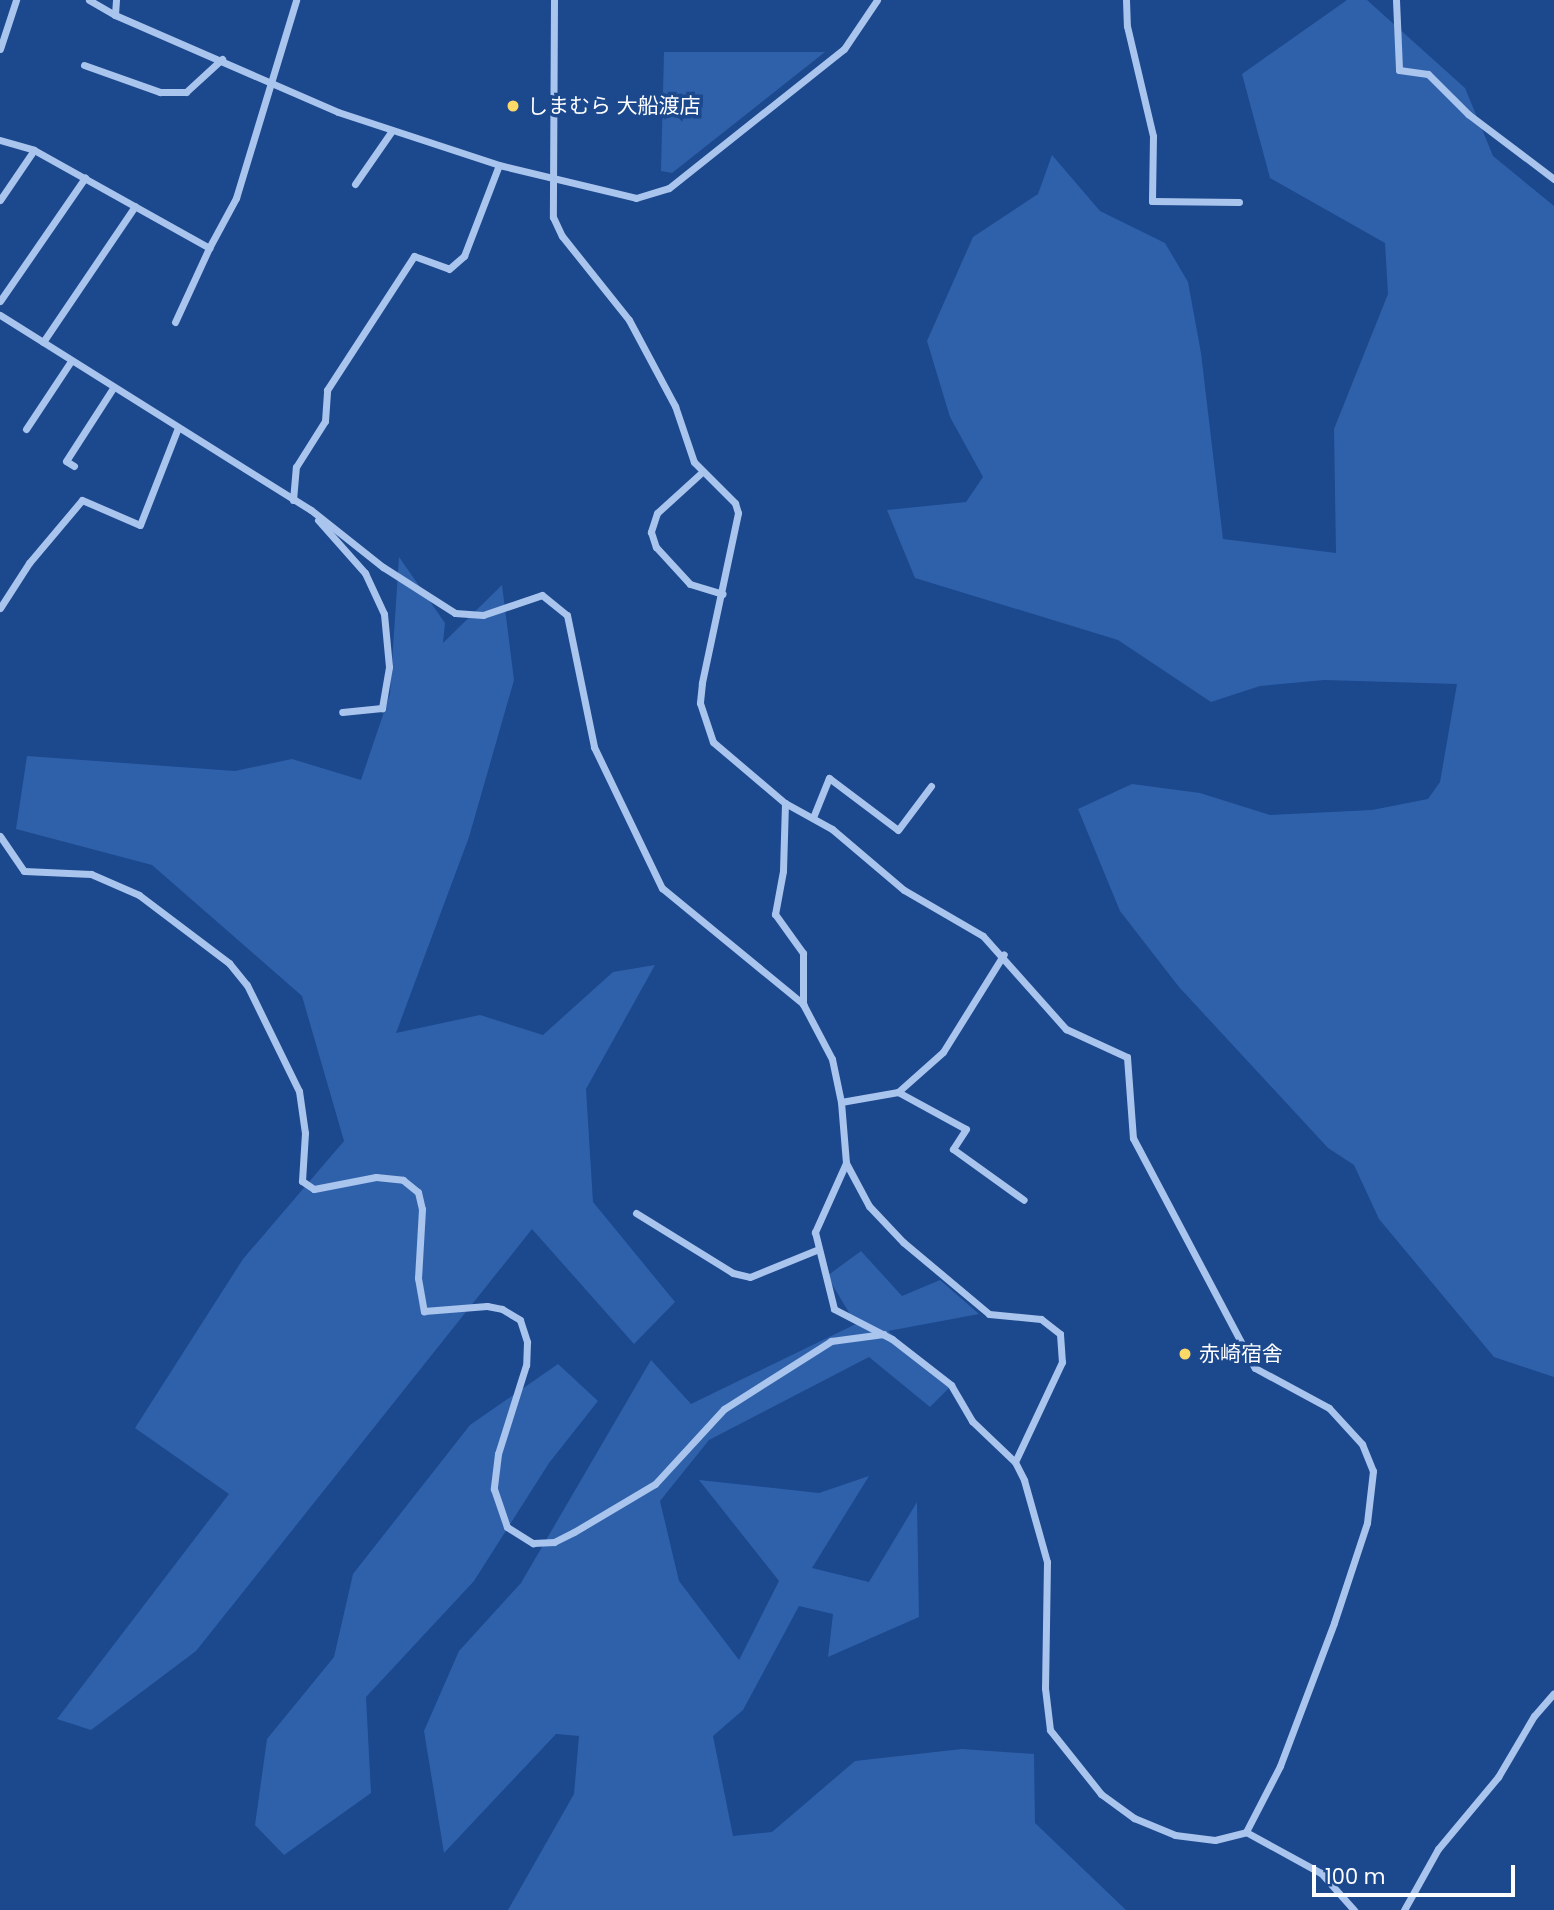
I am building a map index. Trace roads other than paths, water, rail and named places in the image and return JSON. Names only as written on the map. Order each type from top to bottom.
[{"type":"street","points":[[0,49],[16,0]]},
{"type":"street","points":[[89,0],[115,15],[222,59],[269,86],[391,132],[554,181],[636,198],[669,188],[844,49],[877,0]]},
{"type":"street","points":[[115,15],[116,0]]},
{"type":"street","points":[[175,321],[236,198],[296,0]]},
{"type":"street","points":[[554,0],[552,207],[562,236],[629,320],[675,406],[701,473],[735,503],[738,513],[702,683],[705,726],[713,742],[785,803],[814,815],[904,890],[984,936],[1004,954],[1066,1029],[1127,1057],[1132,1076],[1129,1124],[1133,1138],[1255,1368],[1329,1408],[1362,1444],[1373,1471],[1367,1523],[1330,1636],[1280,1766],[1246,1832]]},
{"type":"street","points":[[1126,0],[1127,26],[1153,136],[1152,201],[1239,202]]},
{"type":"street","points":[[1396,0],[1399,70],[1428,74],[1468,114],[1554,179]]},
{"type":"street","points":[[84,65],[160,92],[186,92],[222,59]]},
{"type":"street","points":[[355,184],[391,132]]},
{"type":"street","points":[[0,140],[34,150],[209,248]]},
{"type":"street","points":[[0,200],[34,150]]},
{"type":"street","points":[[293,500],[296,467],[325,421],[327,390],[414,256],[449,269],[464,256],[499,165]]},
{"type":"street","points":[[0,301],[85,178]]},
{"type":"street","points":[[43,342],[135,206]]},
{"type":"street","points":[[0,315],[177,430],[311,510],[383,567],[454,613],[483,615],[542,595],[558,606],[573,633],[594,747],[662,888],[803,1004],[832,1059],[841,1102],[846,1163],[869,1206],[903,1242],[989,1314],[1041,1319],[1060,1334],[1062,1362],[1015,1462]]},
{"type":"street","points":[[26,429],[71,361]]},
{"type":"street","points":[[74,466],[66,461],[113,388]]},
{"type":"street","points":[[0,608],[29,563],[82,500],[141,525],[177,430]]},
{"type":"street","points":[[701,473],[657,513],[650,532],[656,547],[690,584],[722,594]]},
{"type":"street","points":[[311,510],[365,573],[377,591],[384,614],[389,667],[382,708],[342,712]]},
{"type":"street","points":[[814,815],[829,778],[898,830],[931,786]]},
{"type":"street","points":[[785,803],[783,871],[775,914],[803,953],[803,1004]]},
{"type":"street","points":[[0,836],[24,871],[91,874],[139,895],[229,963],[247,985],[299,1091],[305,1133],[302,1181],[314,1189],[376,1177],[403,1180],[418,1192],[422,1209],[418,1278],[424,1311],[487,1306],[502,1308],[520,1320],[527,1342],[526,1365],[498,1454],[494,1489],[507,1527],[533,1543],[564,1537],[654,1484],[724,1409],[831,1341],[884,1334]]},
{"type":"street","points":[[841,1102],[898,1092],[943,1052],[1004,954]]},
{"type":"street","points":[[898,1092],[966,1129],[953,1149],[1024,1200]]},
{"type":"street","points":[[846,1163],[815,1232],[816,1250],[835,1309],[884,1334],[951,1385],[972,1421],[1015,1462],[1047,1562],[1045,1688],[1050,1730],[1101,1794],[1134,1818],[1175,1835],[1215,1840],[1246,1832],[1321,1873],[1354,1910]]},
{"type":"street","points":[[636,1213],[733,1273],[750,1277],[816,1250]]},
{"type":"street","points":[[1404,1910],[1438,1849],[1497,1777],[1534,1716],[1554,1693]]},
{"type":"place","name":"しまむら 大船渡店","points":[[513,106]]},
{"type":"place","name":"赤崎宿舎","points":[[1185,1354]]}]
